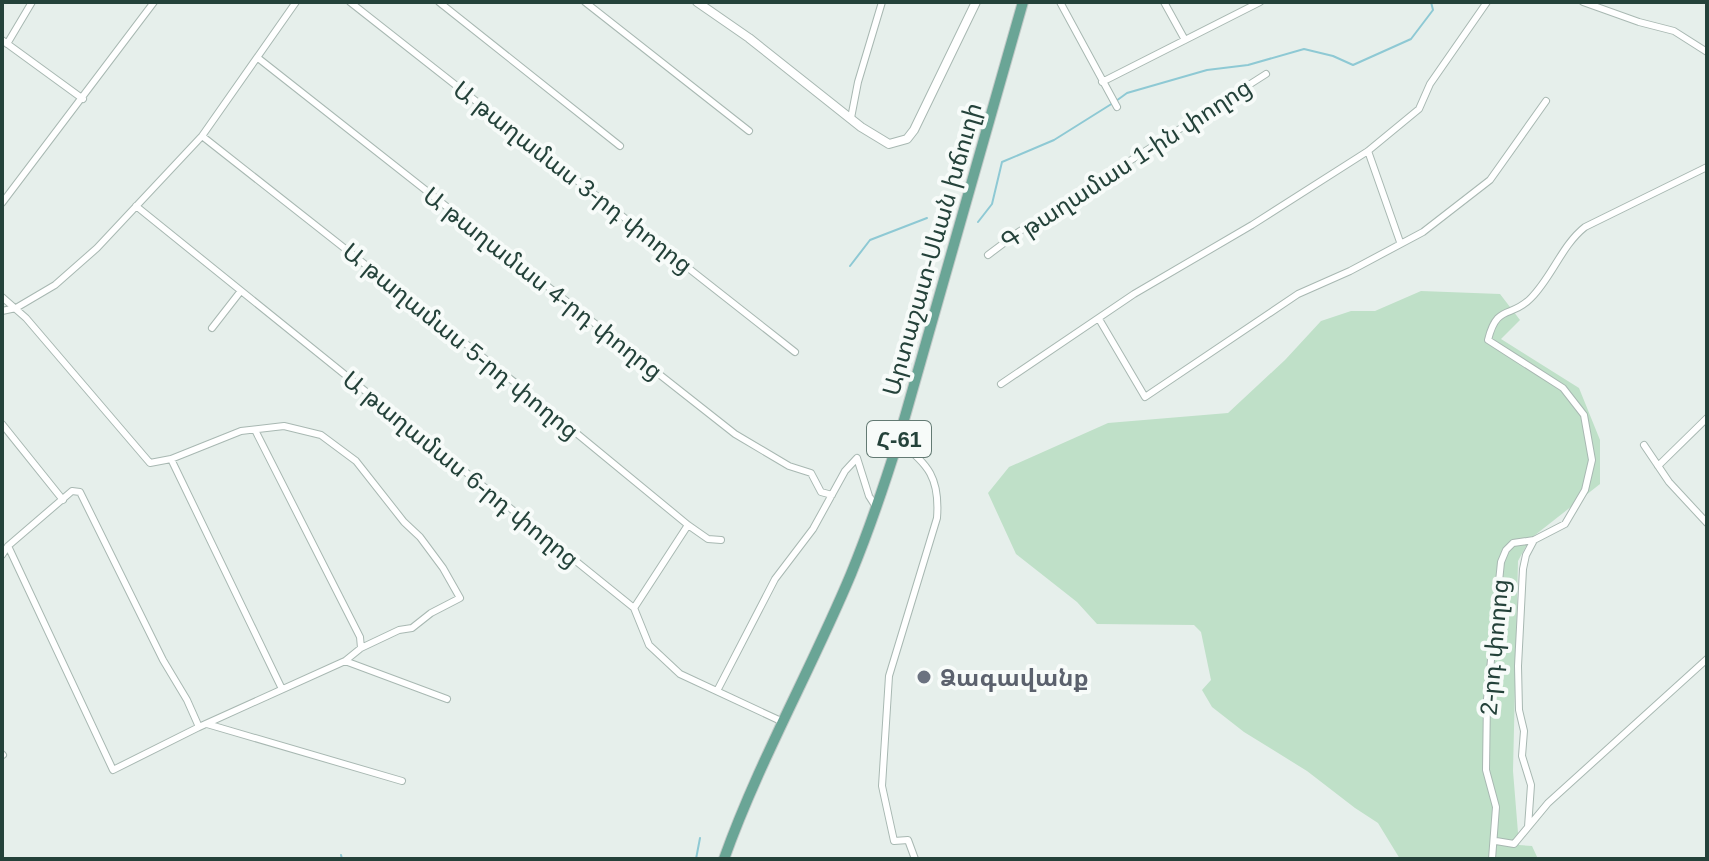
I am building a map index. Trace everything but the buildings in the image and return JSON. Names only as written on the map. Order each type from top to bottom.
[{"type":"main road","name":"Արտաշատ-Սևան խճուղի","points":[[724,859],[851,575],[876,508],[898,441],[1023,2]]},
{"type":"street","points":[[32,2],[4,42],[83,99]]},
{"type":"street","points":[[2,203],[154,2]]},
{"type":"street","points":[[2,311],[16,308],[55,285],[97,248],[202,136],[296,2]]},
{"type":"street","name":"Ա թաղամաս 3-րդ փողոց","points":[[350,2],[795,352]]},
{"type":"street","points":[[439,2],[620,146]]},
{"type":"street","points":[[585,2],[749,131]]},
{"type":"street","points":[[697,2],[749,38],[881,141],[897,144],[907,139],[914,130],[976,2]]},
{"type":"street","points":[[851,118],[858,82],[882,2]]},
{"type":"street","points":[[1060,2],[1117,107]]},
{"type":"street","points":[[1164,2],[1185,40]]},
{"type":"street","points":[[1102,82],[1260,2]]},
{"type":"street","points":[[1001,384],[1134,294],[1252,225],[1368,151],[1419,109],[1430,84],[1487,2]]},
{"type":"street","points":[[1583,2],[1674,31],[1707,52]]},
{"type":"street","name":"Ա թաղամաս 4-րդ փողոց","points":[[258,58],[735,434],[789,466],[811,473],[821,492],[832,495]]},
{"type":"street","name":"Գ թաղամաս 1-ին փողոց","points":[[988,255],[1020,231],[1266,74]]},
{"type":"street","points":[[1099,319],[1145,397],[1298,294],[1350,271],[1423,232],[1490,180],[1546,101]]},
{"type":"street","name":"Ա թաղամաս 5-րդ փողոց","points":[[202,136],[513,381],[688,525],[708,539],[721,540]]},
{"type":"street","points":[[1368,151],[1400,242]]},
{"type":"street","name":"2-րդ փողոց","points":[[1492,859],[1496,841],[1496,807],[1486,770],[1487,699],[1501,562],[1513,543],[1534,540],[1565,524],[1585,490],[1592,460],[1584,415],[1563,388],[1488,340],[1492,322],[1527,302],[1545,283],[1574,235],[1585,227],[1707,167]]},
{"type":"street","points":[[2,188],[9,194]]},
{"type":"street","name":"Ա թաղամաս 6-րդ փողոց","points":[[136,206],[634,608],[649,645],[680,674],[783,722]]},
{"type":"street","points":[[212,328],[240,292]]},
{"type":"street","points":[[2,297],[26,318],[150,463],[171,459],[241,431],[284,426],[321,435],[356,461],[404,522],[420,537],[460,598],[431,613],[412,628],[399,630],[361,648],[345,661],[113,770],[8,546]]},
{"type":"street","points":[[1658,466],[1707,418]]},
{"type":"street","points":[[2,424],[63,500]]},
{"type":"street","points":[[255,430],[360,637],[361,648]]},
{"type":"street","points":[[898,441],[914,453],[933,475],[939,495],[937,518],[889,676],[885,707],[882,786],[894,841],[908,840],[915,859]]},
{"type":"street","points":[[1644,445],[1669,482],[1707,523]]},
{"type":"street","points":[[717,691],[775,579],[813,529],[845,471],[857,458],[876,508]]},
{"type":"street","points":[[171,459],[282,689]]},
{"type":"street","points":[[2,555],[8,546],[76,490],[84,497],[199,727]]},
{"type":"street","points":[[634,608],[688,525]]},
{"type":"street","points":[[1528,827],[1531,785],[1522,756],[1524,731],[1519,710],[1518,666],[1523,569],[1534,540]]},
{"type":"street","points":[[1496,841],[1514,844],[1548,803],[1707,659]]},
{"type":"street","points":[[345,661],[447,699]]},
{"type":"street","points":[[207,724],[402,781]]},
{"type":"green space","points":[[1421,291],[1500,294],[1520,320],[1501,339],[1579,388],[1600,440],[1600,484],[1530,539],[1518,561],[1513,771],[1519,845],[1532,846],[1538,859],[1400,859],[1378,823],[1212,707],[1202,690],[1211,680],[1201,632],[1194,625],[1097,624],[1077,602],[1016,554],[988,493],[1009,467],[1108,423],[1228,413],[1285,360],[1321,321],[1351,311],[1375,311]]},
{"type":"waterway","points":[[1116,101],[1127,93],[1207,70],[1248,65],[1304,49],[1353,65],[1411,39],[1433,10],[1431,2]]},
{"type":"waterway","points":[[978,222],[992,204],[1002,162],[1054,140],[1113,103]]},
{"type":"waterway","points":[[850,266],[870,240],[927,218]]},
{"type":"waterway","points":[[935,218],[942,221]]},
{"type":"waterway","points":[[696,859],[700,838]]},
{"type":"waterway","points":[[341,855],[342,859]]},
{"type":"place","name":"Ձագավանք","points":[[924,677]]}]
